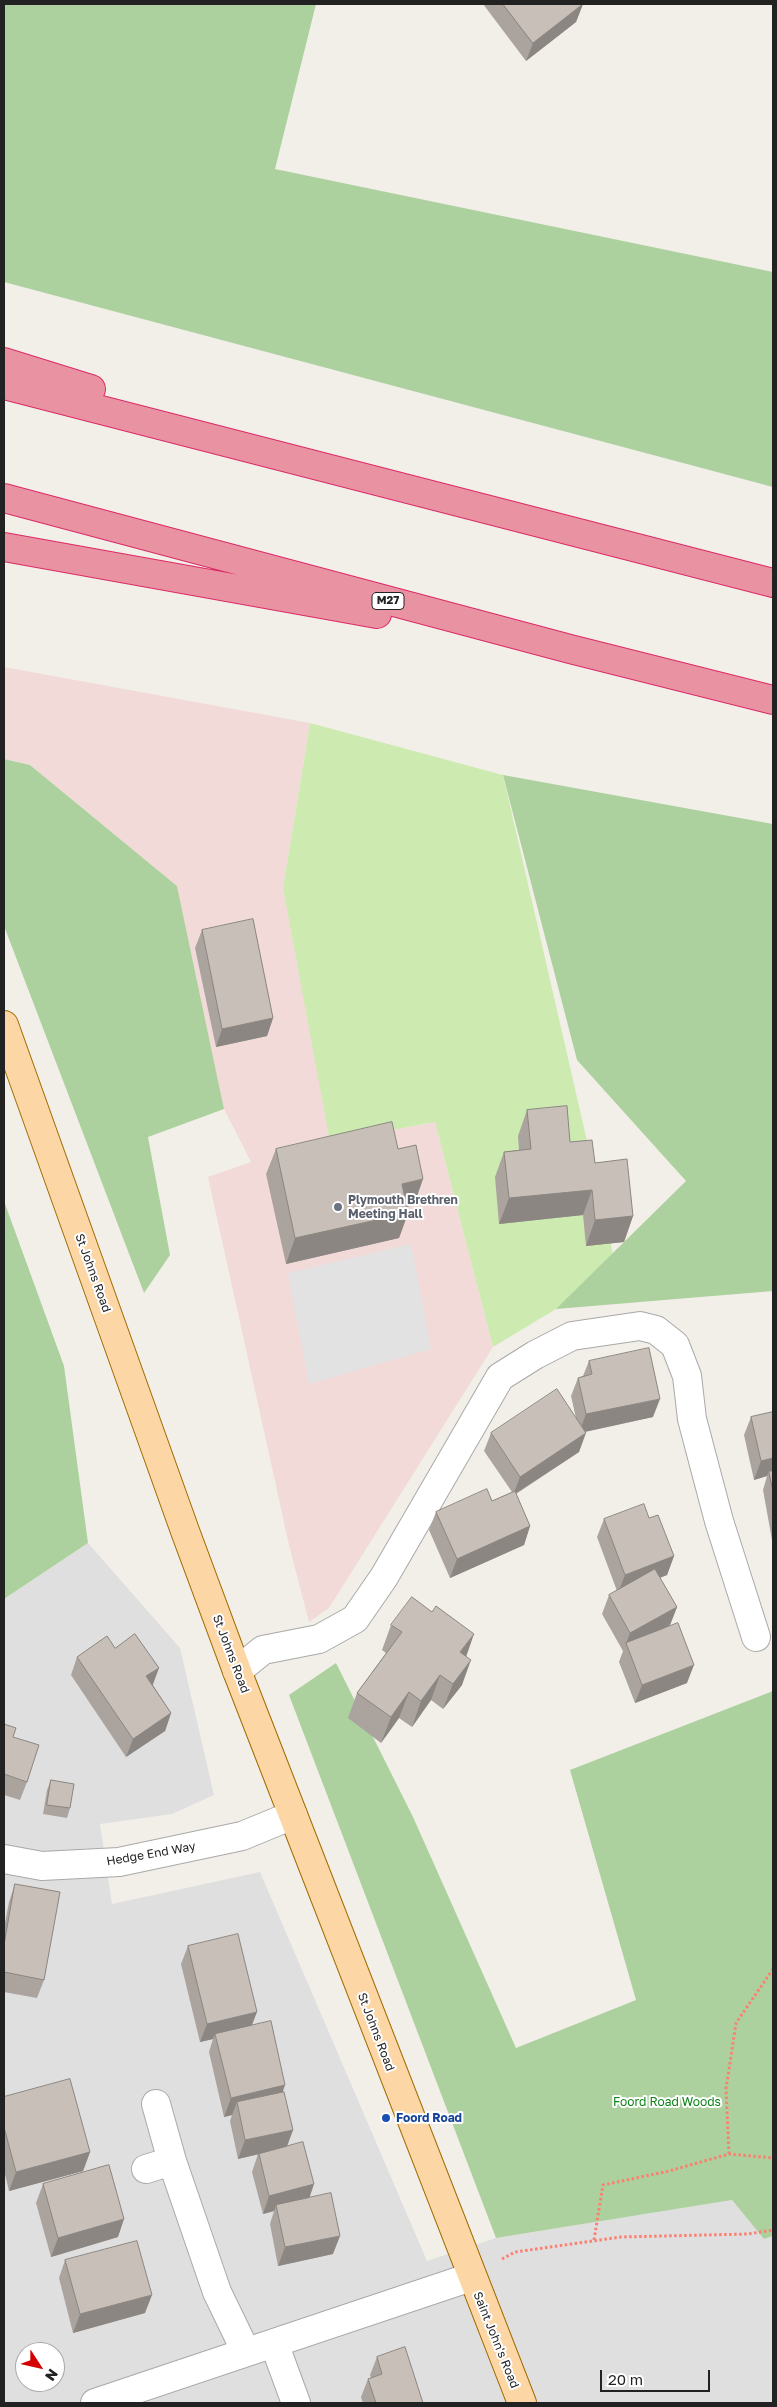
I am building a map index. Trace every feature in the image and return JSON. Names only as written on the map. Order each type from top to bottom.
[{"type":"highway","points":[[4,362],[398,485]]},
{"type":"highway","points":[[4,385],[773,583]]},
{"type":"highway","name":"M27","points":[[4,498],[570,649],[773,700]]},
{"type":"highway","name":"M27","points":[[4,547],[570,649]]},
{"type":"main road","name":"St Johns Road","points":[[4,1025],[188,1540],[471,2278]]},
{"type":"main road","name":"Saint John's Road","points":[[471,2278],[522,2403]]},
{"type":"street","points":[[237,1670],[263,1650],[319,1639],[355,1619],[384,1577],[500,1377],[534,1354],[572,1336],[640,1326],[656,1330],[675,1346],[687,1376],[694,1429],[719,1521],[756,1638]]},
{"type":"street","name":"Hedge End Way","points":[[4,1859],[42,1866],[119,1862],[242,1836],[293,1815]]},
{"type":"street","points":[[156,2104],[159,2165],[246,2352]]},
{"type":"street","points":[[95,2403],[471,2278]]},
{"type":"street","points":[[274,2343],[296,2403]]},
{"type":"path","points":[[729,2154],[726,2089],[736,2023],[773,1969]]},
{"type":"path","points":[[594,2240],[603,2185],[668,2172],[729,2154],[773,2158]]},
{"type":"path","points":[[471,2278],[515,2252],[621,2237],[748,2234],[773,2230]]},
{"type":"shaded area","points":[[4,667],[310,723],[283,888],[331,1142],[435,1122],[493,1347],[329,1608],[309,1622],[289,1545],[208,1177],[251,1162],[224,1109],[177,886],[30,765],[4,759]]},
{"type":"shaded area","points":[[411,1244],[431,1349],[309,1384],[288,1273]]},
{"type":"shaded area","points":[[88,1543],[180,1648],[214,1795],[172,1814],[100,1824],[112,1904],[260,1872],[427,2261],[496,2238],[732,2200],[764,2239],[773,2236],[773,2403],[4,2403],[4,1599]]},
{"type":"green space","points":[[4,4],[316,4],[275,169],[773,272],[773,487],[4,282]]},
{"type":"green space","points":[[310,723],[503,775],[621,1289],[556,1309],[493,1347],[435,1122],[330,1142],[283,888]]},
{"type":"green space","points":[[4,759],[30,765],[177,886],[224,1109],[148,1137],[170,1255],[144,1293],[4,926]]},
{"type":"green space","points":[[503,775],[773,824],[773,1291],[556,1309],[686,1181],[577,1060]]},
{"type":"green space","points":[[4,1201],[64,1366],[88,1543],[4,1599]]},
{"type":"green space","name":"Foord Road Woods","points":[[336,1663],[413,1817],[516,2048],[636,2000],[570,1770],[773,1691],[773,2236],[764,2239],[732,2200],[496,2238],[289,1695]]},
{"type":"building","points":[[503,4],[583,4],[533,43]]},
{"type":"building","points":[[253,919],[273,1018],[222,1029],[202,930]]},
{"type":"building","points":[[567,1106],[570,1142],[592,1140],[595,1163],[627,1159],[633,1216],[595,1220],[592,1190],[509,1198],[504,1152],[531,1149],[527,1110]]},
{"type":"building","name":"Plymouth Brethren Meeting Hall","points":[[392,1122],[398,1149],[416,1145],[423,1179],[402,1184],[408,1213],[295,1238],[276,1149]]},
{"type":"building","points":[[649,1348],[660,1399],[586,1414],[578,1378],[592,1374],[589,1361]]},
{"type":"building","points":[[557,1389],[586,1433],[520,1477],[491,1433]]},
{"type":"building","points":[[773,1412],[773,1458],[761,1461],[751,1417]]},
{"type":"building","points":[[769,1471],[773,1471],[773,1491]]},
{"type":"building","points":[[487,1489],[492,1501],[515,1491],[530,1526],[457,1559],[436,1512]]},
{"type":"building","points":[[644,1504],[649,1518],[658,1515],[674,1556],[625,1575],[604,1519]]},
{"type":"building","points":[[655,1569],[677,1607],[630,1633],[609,1595]]},
{"type":"building","points":[[412,1597],[432,1612],[436,1606],[474,1634],[460,1652],[471,1660],[453,1684],[440,1675],[421,1701],[409,1692],[391,1717],[357,1693],[402,1632],[391,1625]]},
{"type":"building","points":[[678,1623],[694,1665],[642,1685],[626,1643]]},
{"type":"building","points":[[135,1634],[159,1668],[146,1676],[171,1713],[133,1739],[77,1657],[107,1636],[115,1648]]},
{"type":"building","points":[[4,1724],[16,1728],[13,1737],[39,1745],[27,1782],[4,1774]]},
{"type":"building","points":[[51,1780],[74,1784],[70,1808],[47,1805]]},
{"type":"building","points":[[15,1884],[60,1892],[44,1980],[4,1972],[4,1945]]},
{"type":"building","points":[[238,1934],[257,2012],[207,2024],[188,1946]]},
{"type":"building","points":[[271,2021],[285,2085],[231,2098],[215,2034]]},
{"type":"building","points":[[70,2079],[90,2152],[16,2172],[4,2127],[4,2097]]},
{"type":"building","points":[[284,2092],[293,2130],[245,2140],[237,2102]]},
{"type":"building","points":[[303,2142],[314,2184],[269,2196],[259,2154]]},
{"type":"building","points":[[109,2165],[124,2219],[58,2238],[43,2184]]},
{"type":"building","points":[[331,2193],[340,2236],[285,2247],[276,2205]]},
{"type":"building","points":[[137,2241],[152,2295],[80,2314],[65,2260]]},
{"type":"building","points":[[405,2347],[423,2403],[376,2403],[368,2379],[382,2374],[377,2357]]},
{"type":"place","name":"Plymouth Brethren Meeting Hall","points":[[338,1207]]},
{"type":"place","name":"Foord Road","points":[[386,2118]]}]
